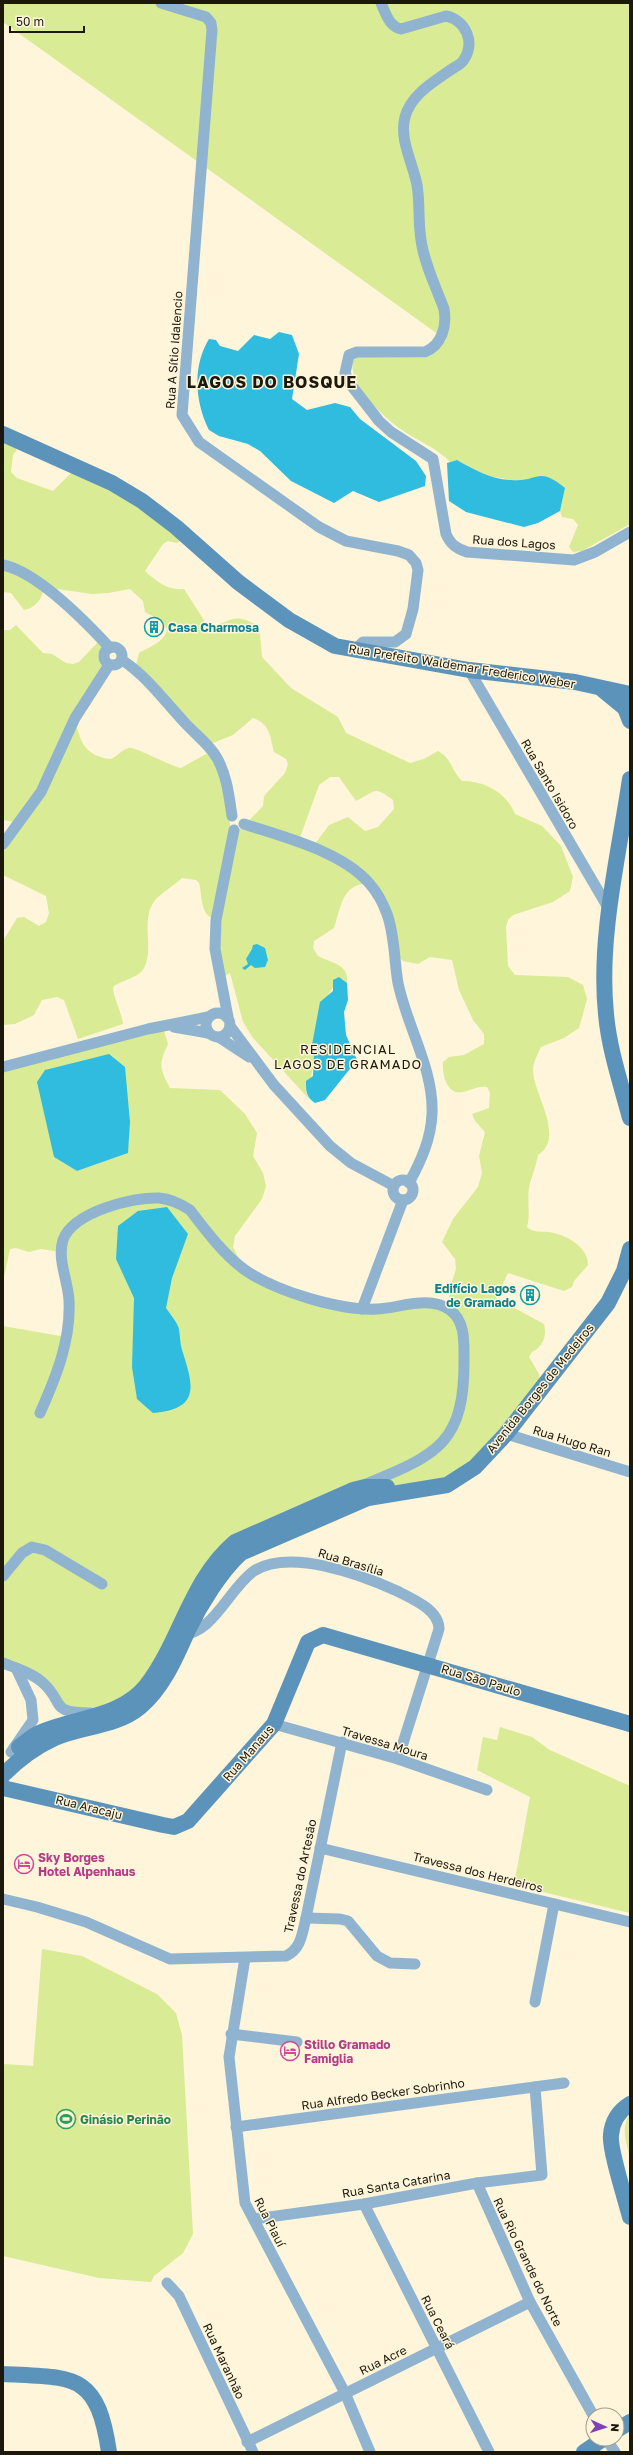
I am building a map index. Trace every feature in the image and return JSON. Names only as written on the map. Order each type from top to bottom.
[{"type":"main road","name":"Rua Prefeito Waldemar Frederico Weber","points":[[3,434],[112,483],[142,501],[176,527],[238,582],[289,620],[335,646],[354,651],[469,670],[575,682],[602,688],[629,711]]},
{"type":"main road","points":[[630,779],[610,912],[604,966],[606,1015],[630,1118]]},
{"type":"main road","name":"Avenida Borges de Medeiros","points":[[7,1756],[38,1734],[106,1713],[123,1706],[146,1686],[189,1630],[206,1573],[222,1553],[235,1542],[355,1496],[375,1496],[416,1492],[447,1485],[461,1478],[475,1467],[506,1434],[608,1303],[627,1272],[630,1249]]},
{"type":"main road","points":[[355,1496],[376,1483]]},
{"type":"main road","name":"Avenida Borges de Medeiros","points":[[376,1483],[416,1492]]},
{"type":"main road","name":"Avenida Borges de Medeiros","points":[[3,1775],[39,1746],[56,1738],[123,1717],[139,1708],[151,1696],[166,1675],[189,1630],[230,1562],[241,1552],[355,1496]]},
{"type":"main road","name":"Rua Manaus","points":[[174,1827],[188,1821],[274,1724],[308,1642],[323,1635],[332,1637]]},
{"type":"main road","name":"Rua São Paulo","points":[[332,1637],[630,1724]]},
{"type":"main road","name":"Rua Aracaju","points":[[3,1788],[174,1827]]},
{"type":"main road","points":[[630,2104],[622,2109],[614,2122],[610,2136],[630,2217]]},
{"type":"main road","points":[[3,2374],[62,2378],[85,2388],[100,2410],[109,2452]]},
{"type":"street","name":"Rua A Sítio Idalencio","points":[[160,3],[206,17],[211,23],[212,30],[196,254],[182,415],[199,442],[319,527],[346,541],[398,551],[409,556],[416,563],[418,579],[406,634],[395,642],[363,642],[354,651]]},
{"type":"street","name":"Rua dos Lagos","points":[[381,3],[390,22],[395,27],[401,29],[446,16],[453,18],[460,22],[468,34],[469,44],[463,62],[420,92],[405,116],[404,126],[405,138],[417,185],[421,240],[444,309],[446,320],[444,329],[437,343],[432,349],[425,352],[357,352],[349,355],[345,373],[350,385],[379,421],[391,432],[433,459],[446,534],[450,543],[457,548],[467,552],[574,560],[595,552],[630,532]]},
{"type":"street","points":[[3,566],[20,573],[61,600],[78,614],[110,648],[120,650],[122,660],[148,680],[187,725],[208,745],[216,757],[227,783],[232,816],[229,822],[234,830],[216,920],[215,949],[219,980],[229,1022],[254,1060],[330,1146],[351,1163],[394,1186]]},
{"type":"street","points":[[109,665],[104,656],[110,648]]},
{"type":"street","points":[[109,665],[116,665],[122,660]]},
{"type":"street","points":[[3,844],[42,792],[75,718],[109,665]]},
{"type":"street","name":"Rua Santo Isidoro","points":[[469,670],[610,912]]},
{"type":"street","points":[[232,816],[242,817],[244,824],[241,830],[234,830]]},
{"type":"street","points":[[244,824],[312,848],[338,860],[356,871],[369,883],[381,900],[392,932],[400,990],[422,1059],[431,1095],[431,1131],[418,1167],[410,1183],[412,1193],[403,1200],[362,1309]]},
{"type":"street","points":[[208,1033],[205,1025],[212,1015],[219,980]]},
{"type":"street","points":[[3,1067],[44,1055],[212,1015],[229,1022]]},
{"type":"street","points":[[220,1038],[227,1034],[229,1022]]},
{"type":"street","points":[[167,1026],[208,1033],[220,1038],[254,1060]]},
{"type":"street","points":[[394,1186],[399,1181],[410,1183]]},
{"type":"street","points":[[394,1186],[396,1197],[403,1200]]},
{"type":"street","points":[[40,1413],[60,1368],[68,1324],[69,1299],[61,1252],[62,1242],[72,1227],[94,1212],[146,1199],[160,1198],[171,1201],[190,1210],[231,1259],[259,1278],[313,1299],[341,1307],[362,1309],[433,1303],[450,1310],[459,1319],[464,1341],[464,1380],[462,1401],[454,1426],[429,1455],[417,1463],[376,1483]]},
{"type":"street","name":"Rua Hugo Ran","points":[[506,1434],[630,1472]]},
{"type":"street","points":[[3,1576],[22,1554],[32,1547],[45,1550],[102,1584]]},
{"type":"street","name":"Rua Brasília","points":[[189,1630],[254,1571],[272,1565],[308,1563],[329,1566],[372,1580],[406,1596],[435,1614],[439,1622],[440,1629],[398,1759]]},
{"type":"street","points":[[3,1663],[42,1682],[62,1708],[78,1713],[106,1713]]},
{"type":"street","points":[[7,1756],[33,1720],[31,1700],[16,1668]]},
{"type":"street","name":"Travessa Moura","points":[[274,1724],[398,1759],[487,1790]]},
{"type":"street","name":"Travessa do Artesão","points":[[3,1899],[37,1907],[86,1922],[170,1959],[286,1956],[293,1953],[299,1943],[306,1918],[342,1742]]},
{"type":"street","name":"Travessa dos Herdeiros","points":[[320,1848],[630,1922]]},
{"type":"street","points":[[535,2002],[554,1904]]},
{"type":"street","points":[[306,1918],[340,1919],[348,1921],[377,1956],[390,1963],[415,1964]]},
{"type":"street","name":"Rua Piauí","points":[[245,1958],[231,2034],[229,2057],[245,2203],[345,2393],[370,2452]]},
{"type":"street","points":[[231,2034],[296,2042]]},
{"type":"street","name":"Rua Alfredo Becker Sobrinho","points":[[236,2127],[564,2083]]},
{"type":"street","name":"Rua Santa Catarina","points":[[254,2219],[364,2204],[476,2183],[542,2175],[535,2087]]},
{"type":"street","name":"Rua Rio Grande do Norte","points":[[476,2183],[530,2302],[589,2407]]},
{"type":"street","name":"Rua Ceará","points":[[364,2204],[489,2452]]},
{"type":"street","name":"Rua Maranhão","points":[[167,2283],[179,2296],[250,2447]]},
{"type":"street","name":"Rua Acre","points":[[250,2447],[345,2393],[530,2302]]},
{"type":"green space","points":[[3,3],[630,3],[630,524],[582,551],[573,552],[569,547],[578,525],[573,519],[562,517],[560,511],[565,488],[487,476],[457,460],[450,462],[445,457],[408,434],[385,417],[368,399],[355,379],[353,360],[358,357],[424,358],[432,355],[446,340],[3,22]]},
{"type":"green space","points":[[3,434],[17,444],[16,451],[13,455],[11,472],[17,478],[53,491],[77,467],[188,537],[177,543],[168,541],[163,544],[145,571],[158,582],[168,587],[184,589],[207,625],[220,624],[234,619],[246,620],[255,624],[260,634],[262,657],[291,688],[338,717],[346,733],[410,763],[424,759],[438,751],[449,761],[462,781],[479,783],[494,789],[506,800],[515,814],[542,826],[561,846],[573,877],[570,891],[553,902],[513,915],[508,920],[506,927],[508,966],[515,975],[568,977],[583,985],[587,999],[579,1028],[564,1038],[541,1047],[534,1064],[534,1080],[546,1115],[549,1127],[549,1138],[546,1147],[538,1155],[530,1183],[528,1194],[529,1216],[527,1227],[534,1231],[555,1233],[568,1238],[584,1252],[588,1265],[574,1281],[572,1287],[564,1291],[508,1273],[496,1298],[544,1324],[545,1333],[543,1341],[529,1357],[539,1374],[540,1383],[484,1458],[430,1490],[235,1542],[123,1706],[69,1711],[47,1688],[3,1665],[3,1326],[66,1337],[61,1252],[41,1249],[29,1252],[16,1248],[10,1249],[3,1282],[3,1070],[163,1028],[168,1044],[163,1057],[162,1071],[170,1088],[220,1090],[245,1114],[257,1133],[253,1156],[263,1173],[266,1186],[262,1199],[235,1236],[233,1247],[245,1270],[341,1307],[427,1303],[450,1310],[449,1291],[456,1269],[455,1259],[442,1242],[453,1219],[478,1187],[482,1173],[479,1156],[485,1132],[475,1121],[472,1114],[489,1108],[490,1093],[487,1087],[463,1092],[453,1091],[446,1083],[444,1077],[443,1062],[449,1057],[464,1055],[484,1044],[484,1034],[473,1020],[459,990],[452,960],[430,957],[418,964],[403,961],[395,953],[392,932],[369,883],[360,884],[347,892],[341,905],[334,928],[314,941],[313,948],[318,956],[342,968],[347,976],[347,983],[339,977],[325,1001],[313,1070],[306,1092],[309,1099],[253,1038],[243,1022],[230,973],[219,979],[216,920],[204,910],[199,883],[196,880],[182,878],[161,894],[151,907],[148,915],[147,960],[144,968],[134,977],[113,987],[123,1024],[78,1039],[64,1000],[57,997],[42,1000],[34,1015],[15,1024],[3,1025],[3,941],[17,918],[24,917],[39,926],[46,922],[49,913],[46,896],[3,875],[3,844],[19,823],[3,820],[3,630],[10,630],[16,625],[43,653],[52,654],[66,663],[73,664],[79,662],[99,641],[107,649],[103,656],[106,663],[75,718],[84,746],[94,754],[110,759],[126,749],[132,748],[181,768],[206,754],[216,757],[231,829],[241,829],[263,806],[264,796],[285,773],[288,764],[286,759],[274,752],[266,727],[253,718],[233,735],[208,745],[135,669],[139,653],[160,641],[167,629],[161,621],[145,612],[143,601],[130,589],[92,594],[43,587],[42,595],[38,602],[32,607],[24,610],[11,593],[3,592]],"holes":[[[330,777],[339,777],[356,801],[371,792],[378,791],[382,792],[393,800],[394,809],[378,827],[365,831],[348,817],[329,825],[312,848],[298,843],[319,785]],[[128,1153],[77,1171],[54,1157]]]},
{"type":"green space","points":[[500,1727],[532,1737],[550,1750],[630,1786],[630,1913],[514,1885],[530,1797],[477,1770],[483,1737],[497,1740]]},
{"type":"green space","points":[[42,1949],[82,1956],[157,1994],[176,2013],[182,2035],[193,2234],[183,2253],[154,2276],[151,2282],[99,2278],[3,2256],[3,2064],[33,2066]]},
{"type":"green space","points":[[630,2114],[630,2158],[625,2136],[625,2124]]},
{"type":"water","points":[[279,332],[292,335],[299,354],[292,399],[307,410],[335,403],[350,407],[360,419],[416,461],[426,476],[425,486],[379,502],[353,491],[334,503],[291,481],[260,451],[248,444],[219,436],[209,430],[201,408],[197,384],[200,361],[209,339],[216,340],[220,346],[238,351],[254,335],[270,339]]},
{"type":"water","points":[[457,460],[496,478],[520,480],[538,476],[548,477],[565,488],[560,511],[538,523],[524,527],[466,512],[449,501],[447,463]]},
{"type":"water","points":[[257,944],[265,948],[268,960],[265,967],[255,968],[251,965],[245,970],[242,968],[248,964],[246,959],[253,945]]},
{"type":"water","points":[[339,977],[347,983],[348,1000],[344,1012],[346,1035],[357,1060],[325,1100],[315,1103],[307,1094],[306,1081],[313,1076],[314,1054],[311,1050],[320,1002],[333,991],[333,980]]},
{"type":"water","points":[[109,1054],[125,1067],[130,1122],[128,1153],[77,1171],[54,1157],[37,1082],[45,1070]]},
{"type":"water","points":[[167,1207],[188,1234],[172,1278],[166,1308],[179,1329],[181,1347],[189,1375],[190,1394],[186,1401],[179,1407],[168,1411],[153,1413],[137,1399],[132,1367],[134,1298],[116,1259],[118,1226],[138,1211]]},
{"type":"place","name":"Casa Charmosa","points":[[154,627]]},
{"type":"place","name":"Edifício Lagos de Gramado","points":[[530,1295]]},
{"type":"place","name":"Sky Borges Hotel Alpenhaus","points":[[24,1864]]},
{"type":"place","name":"Stillo Gramado Famiglia","points":[[290,2051]]},
{"type":"place","name":"Ginásio Perinão","points":[[66,2119]]},
{"type":"district","name":"LAGOS DO BOSQUE","points":[[272,382]]},
{"type":"district","name":"RESIDENCIAL LAGOS DE GRAMADO","points":[[348,1056]]}]
